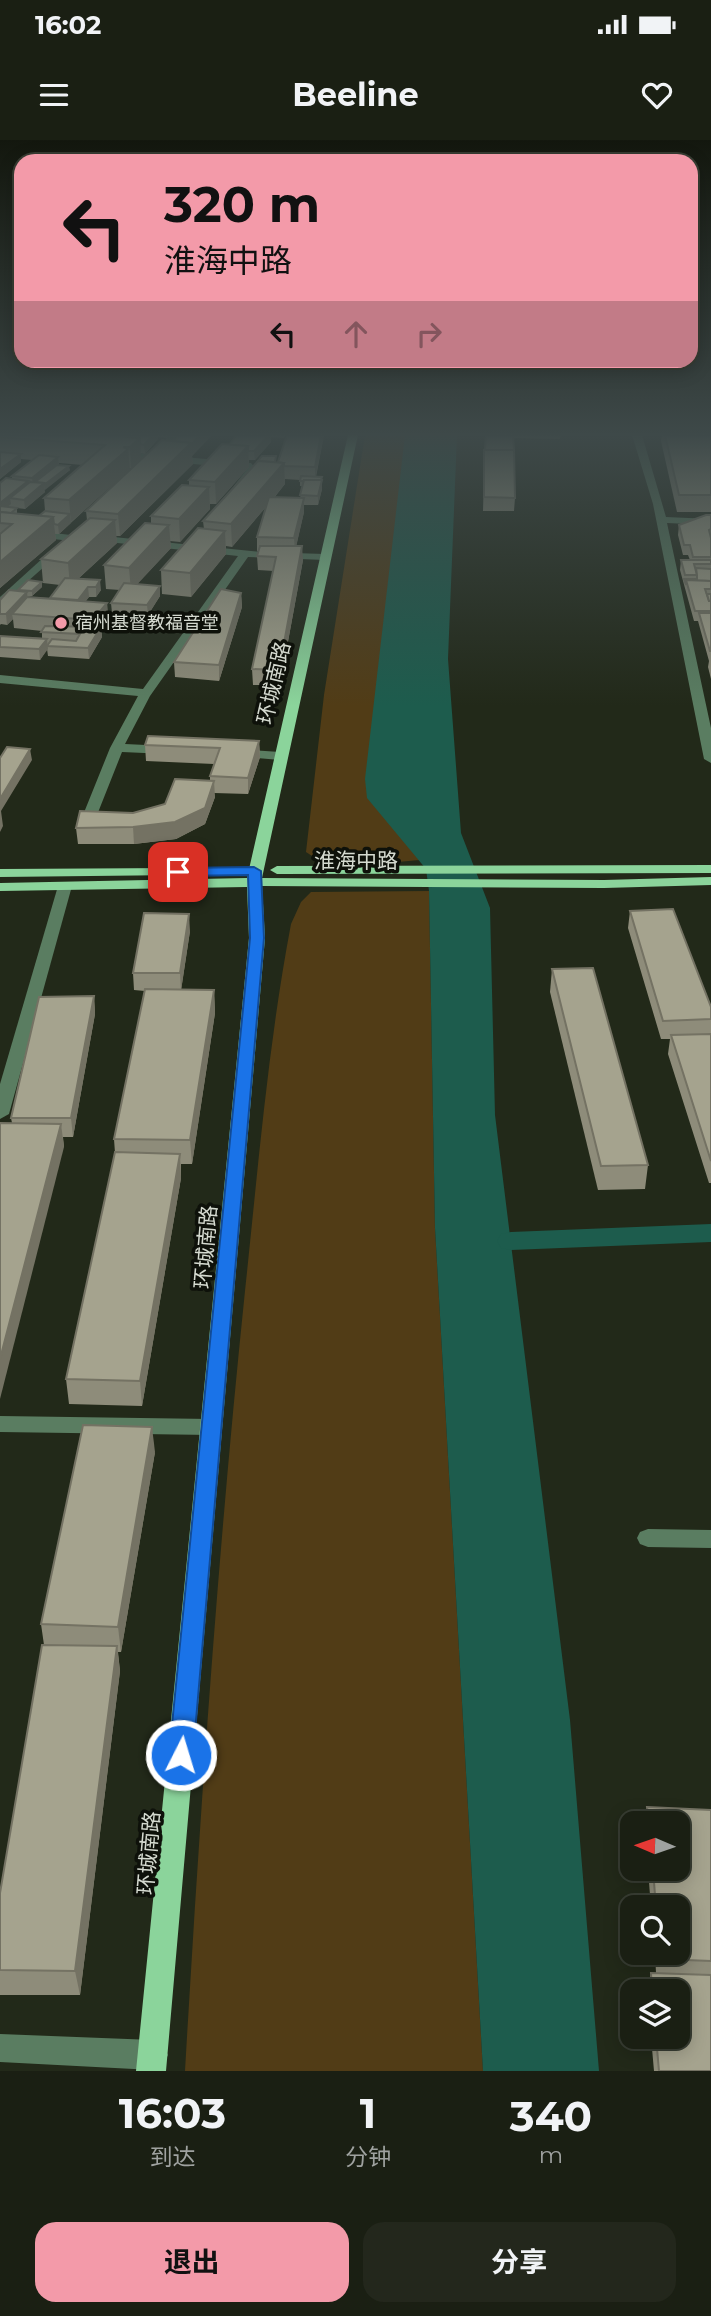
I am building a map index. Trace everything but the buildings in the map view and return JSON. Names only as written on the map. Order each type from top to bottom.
[{"type":"main road","name":"环城南路","points":[[152,2063],[257,938],[255,876],[332,525]]},
{"type":"main road","name":"淮海中路","points":[[0,887],[65,886],[383,868],[489,876],[711,881]]},
{"type":"main road","name":"淮海中路","points":[[0,873],[255,876],[375,882],[711,869]]},
{"type":"street","points":[[663,525],[694,666],[711,760]]},
{"type":"street","points":[[0,603],[83,526]]},
{"type":"street","points":[[0,530],[245,553],[325,557]]},
{"type":"street","points":[[189,547],[197,538]]},
{"type":"street","points":[[90,815],[117,748],[146,693],[245,553]]},
{"type":"street","points":[[0,679],[146,693]]},
{"type":"street","points":[[117,748],[185,751]]},
{"type":"street","points":[[226,753],[280,755]]},
{"type":"street","points":[[0,1114],[65,886]]},
{"type":"street","points":[[0,1424],[211,1427]]},
{"type":"street","points":[[648,1538],[711,1539]]},
{"type":"street","points":[[0,2048],[152,2063]]},
{"type":"shaded area","points":[[351,525],[416,525],[424,860],[363,865],[332,863],[306,852],[324,695]]},
{"type":"shaded area","points":[[429,891],[435,1228],[483,2071],[185,2071],[210,1681],[235,1388],[270,1061],[291,924],[301,902],[311,892]]},
{"type":"water","points":[[395,525],[453,525],[448,659],[461,833],[490,908],[495,1115],[570,1720],[599,2071],[483,2071],[435,1228],[429,891],[426,869],[367,798],[365,779]]},
{"type":"waterway","points":[[511,1241],[711,1233]]},
{"type":"place","name":"宿州基督教福音堂","points":[[61,623]]},
{"type":"route","points":[[178,872],[254,871],[257,938],[181,1755]]}]
